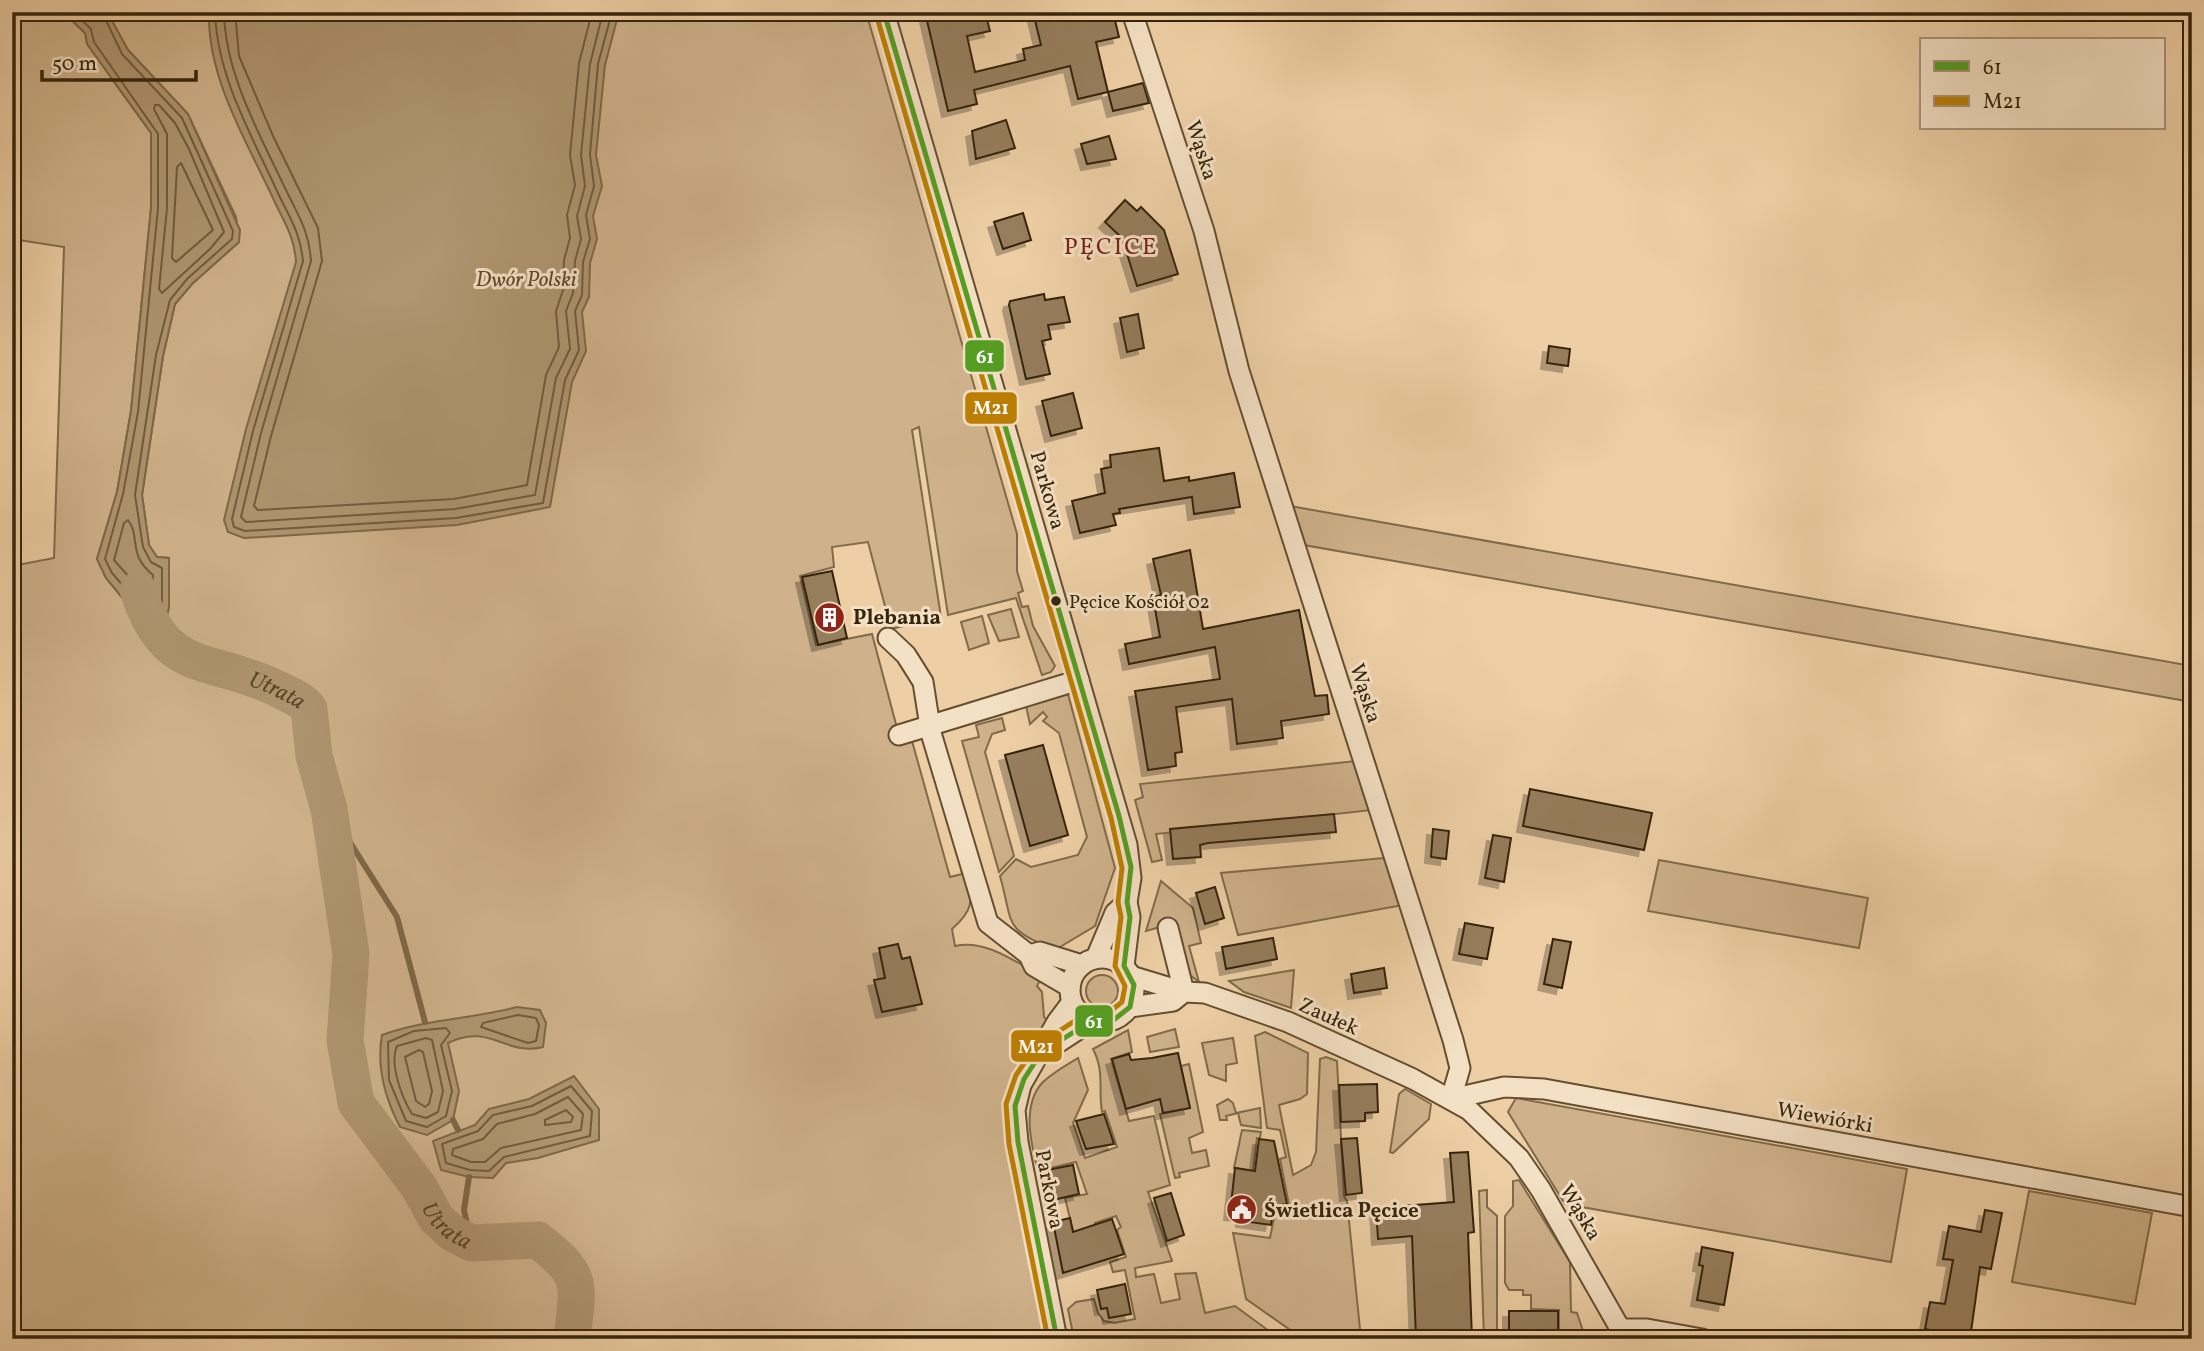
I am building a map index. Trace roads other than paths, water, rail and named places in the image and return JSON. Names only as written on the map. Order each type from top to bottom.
[{"type":"street","name":"Parkowa","points":[[884,12],[1129,852],[1131,877],[1127,902],[1130,917],[1127,971]]},
{"type":"street","name":"Wąska","points":[[1132,12],[1204,231],[1239,371],[1456,1052],[1460,1068],[1451,1099],[1469,1110],[1519,1158],[1558,1217],[1623,1334]]},
{"type":"street","points":[[888,638],[901,649],[920,676],[930,724],[987,921],[997,932],[1029,955],[1034,966],[1071,995]]},
{"type":"street","points":[[899,735],[1079,680]]},
{"type":"street","name":"Parkowa","points":[[1089,962],[1115,914],[1127,902]]},
{"type":"street","points":[[1168,928],[1184,992]]},
{"type":"street","points":[[1029,955],[1040,952],[1089,962],[1111,959],[1127,971],[1134,991],[1130,1007],[1111,1022],[1091,1021],[1076,1010],[1071,995],[1074,973],[1089,962]]},
{"type":"street","name":"Zaułek","points":[[1127,971],[1184,992],[1205,993],[1288,1022],[1451,1099]]},
{"type":"street","name":"Zaułek","points":[[1130,1007],[1173,1000],[1184,992]]},
{"type":"street","name":"Parkowa","points":[[1058,1339],[1014,1118],[1021,1085],[1071,995]]},
{"type":"street","name":"Parkowa","points":[[1041,1053],[1091,1021]]},
{"type":"street","name":"Wiewiórki","points":[[1451,1099],[1504,1087],[1544,1089],[2192,1206]]},
{"type":"street","points":[[1623,1334],[1647,1329],[1702,1339]]},
{"type":"water","points":[[63,12],[107,12],[128,50],[188,114],[240,230],[239,242],[192,284],[175,304],[163,356],[142,495],[149,545],[157,557],[169,558],[169,607],[163,635],[152,634],[106,578],[97,559],[117,492],[131,411],[151,208],[151,133],[87,44],[85,33]]},
{"type":"water","points":[[209,12],[619,12],[605,65],[596,155],[602,186],[593,216],[597,239],[590,263],[589,297],[582,312],[586,351],[572,382],[550,507],[457,525],[244,538],[228,532],[224,520],[246,429],[296,262],[287,228],[240,130],[221,83],[214,60]]},
{"type":"water","points":[[517,1007],[540,1010],[546,1023],[543,1047],[519,1048],[475,1036],[448,1043],[459,1091],[453,1120],[427,1135],[400,1127],[383,1082],[380,1059],[382,1035],[415,1026]]},
{"type":"water","points":[[574,1076],[599,1109],[599,1140],[538,1158],[506,1163],[493,1178],[469,1177],[441,1170],[433,1141],[475,1125],[489,1109],[529,1099]]},
{"type":"waterway","name":"Utrata","points":[[138,590],[149,618],[162,638],[176,651],[193,660],[278,689],[299,700],[309,709],[314,756],[329,809],[351,954],[345,1040],[356,1103],[419,1187],[436,1218],[452,1233],[471,1243],[538,1240],[564,1263],[575,1282],[576,1305],[572,1339]]},
{"type":"waterway","points":[[329,809],[397,917],[425,1022]]},
{"type":"waterway","points":[[453,1120],[458,1130]]},
{"type":"waterway","points":[[469,1177],[464,1210],[471,1243]]},
{"type":"place","name":"Pęcice Kościół 02","points":[[1056,601]]},
{"type":"place","name":"Plebania","points":[[830,617]]},
{"type":"place","name":"Świetlica Pęcice","points":[[1241,1210]]},
{"type":"district","name":"PĘCICE","points":[[1111,246]]},
{"type":"park label","name":"Dwór Polski","points":[[526,279]]}]
